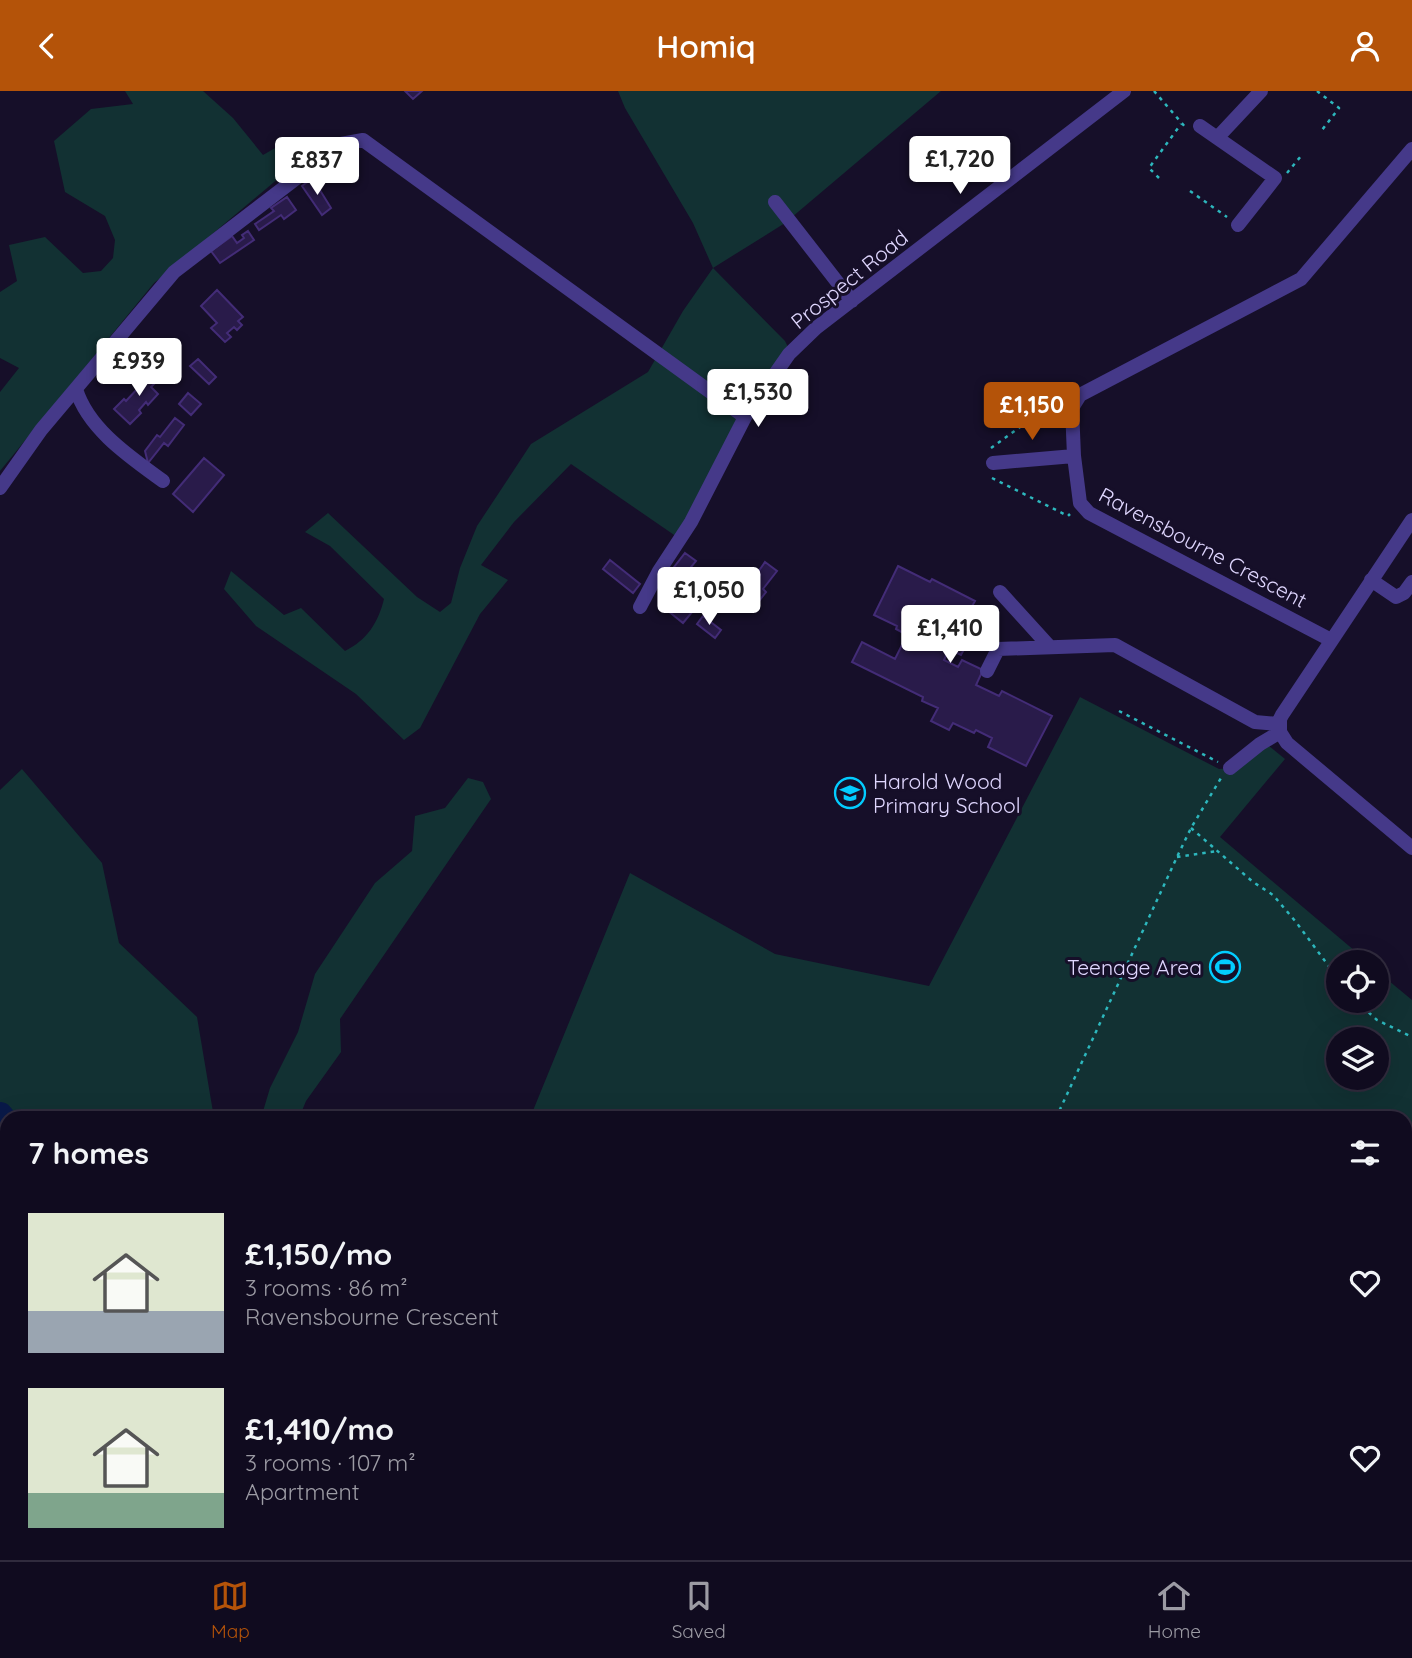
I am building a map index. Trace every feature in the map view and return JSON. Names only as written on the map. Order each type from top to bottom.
[{"type":"street","name":"Prospect Road","points":[[640,607],[659,571],[691,522],[745,417],[789,354],[816,328],[1124,91]]},
{"type":"street","points":[[1217,138],[1261,91]]},
{"type":"street","points":[[1200,127],[1275,178],[1238,225]]},
{"type":"street","points":[[0,488],[41,430],[174,272],[341,144],[363,141],[745,417]]},
{"type":"street","name":"Ravensbourne Crescent","points":[[1331,640],[1089,513],[1080,503],[1072,408],[1080,395],[1301,279],[1412,149]]},
{"type":"street","points":[[775,202],[852,301]]},
{"type":"street","points":[[76,389],[80,405],[89,416],[127,454],[163,481]]},
{"type":"street","points":[[993,463],[1074,456]]},
{"type":"street","points":[[1412,520],[1282,715],[1280,728],[1287,743],[1412,848]]},
{"type":"street","points":[[1371,580],[1396,597],[1404,593],[1412,582]]},
{"type":"street","points":[[1000,592],[1049,646]]},
{"type":"street","points":[[987,671],[998,649],[1115,645],[1255,722],[1280,728]]},
{"type":"street","points":[[1230,768],[1280,728]]},
{"type":"path","points":[[1154,91],[1191,132],[1200,127]]},
{"type":"path","points":[[1317,91],[1339,108],[1322,129]]},
{"type":"path","points":[[1159,178],[1149,168],[1181,124]]},
{"type":"path","points":[[1275,178],[1283,178],[1301,156]]},
{"type":"path","points":[[1190,191],[1238,225]]},
{"type":"path","points":[[1059,1111],[1191,828],[1216,784],[1230,768],[1119,711]]},
{"type":"path","points":[[1191,828],[1273,895],[1326,962]]},
{"type":"path","points":[[1177,857],[1218,851]]},
{"type":"path","points":[[1369,1013],[1377,1020],[1412,1037]]},
{"type":"green space","points":[[125,91],[203,91],[233,118],[263,155],[289,140],[286,172],[154,283],[0,471],[0,392],[19,368],[0,358],[0,292],[17,281],[9,245],[45,237],[83,273],[101,271],[113,258],[115,240],[105,216],[65,192],[54,141],[91,109],[133,104]]},
{"type":"green space","points":[[618,91],[941,91],[785,223],[713,268],[693,223],[625,108]]},
{"type":"green space","points":[[713,268],[785,341],[791,353],[680,539],[571,464],[514,522],[481,565],[508,580],[480,614],[420,728],[404,740],[356,694],[256,626],[224,589],[231,571],[284,615],[301,608],[345,651],[360,642],[378,616],[384,599],[330,546],[305,532],[328,513],[417,597],[440,612],[451,603],[460,568],[477,526],[531,444],[648,372],[683,311]]},
{"type":"green space","points":[[1080,697],[1219,769],[1242,767],[1254,754],[1269,746],[1285,759],[1220,837],[1354,950],[1326,950],[1326,1013],[1389,1013],[1389,981],[1412,1000],[1412,1111],[533,1111],[630,873],[775,954],[929,986]]},
{"type":"green space","points":[[22,769],[102,863],[119,943],[197,1017],[213,1111],[0,1111],[0,790]]},
{"type":"green space","points":[[468,778],[483,782],[491,799],[340,1019],[341,1052],[302,1111],[263,1111],[270,1088],[298,1032],[315,974],[375,883],[412,851],[415,816],[445,808]]},
{"type":"building","points":[[405,91],[422,91],[413,99]]},
{"type":"building","points":[[310,180],[318,187],[331,208],[322,215],[302,186]]},
{"type":"building","points":[[287,197],[296,210],[284,219],[281,215],[259,230],[255,224],[274,211],[271,208]]},
{"type":"building","points":[[248,231],[254,240],[220,263],[211,251],[232,236],[237,243]]},
{"type":"building","points":[[217,290],[243,317],[238,321],[242,325],[227,333],[231,337],[225,342],[211,328],[217,323],[201,306]]},
{"type":"building","points":[[198,359],[216,377],[209,384],[190,366]]},
{"type":"building","points":[[152,369],[161,377],[151,387],[158,394],[148,405],[146,402],[139,410],[141,413],[130,424],[114,409],[124,399],[126,401]]},
{"type":"building","points":[[188,393],[201,404],[191,415],[179,404]]},
{"type":"building","points":[[175,418],[184,425],[168,446],[164,443],[148,463],[145,451]]},
{"type":"building","points":[[204,458],[224,475],[193,512],[173,494]]},
{"type":"building","points":[[685,553],[696,561],[691,567],[700,574],[683,595],[664,580]]},
{"type":"building","points":[[610,560],[640,584],[633,593],[603,569]]},
{"type":"building","points":[[765,562],[777,571],[763,589],[766,592],[759,601],[747,592],[760,575],[758,572]]},
{"type":"building","points":[[898,566],[930,582],[932,579],[975,601],[967,615],[998,631],[993,641],[981,646],[969,640],[961,655],[949,649],[944,660],[958,667],[962,660],[983,670],[976,685],[999,696],[1002,691],[1052,716],[1026,766],[988,747],[992,738],[976,730],[974,733],[953,723],[949,730],[931,721],[938,708],[922,701],[923,697],[852,662],[862,642],[895,659],[907,635],[896,629],[897,626],[874,615]]},
{"type":"building","points":[[676,598],[693,611],[683,623],[667,610]]},
{"type":"building","points":[[703,616],[721,630],[715,638],[697,624]]},
{"type":"place","name":"Harold Wood Primary School","points":[[850,793]]},
{"type":"place","name":"Teenage Area","points":[[1225,967]]}]
